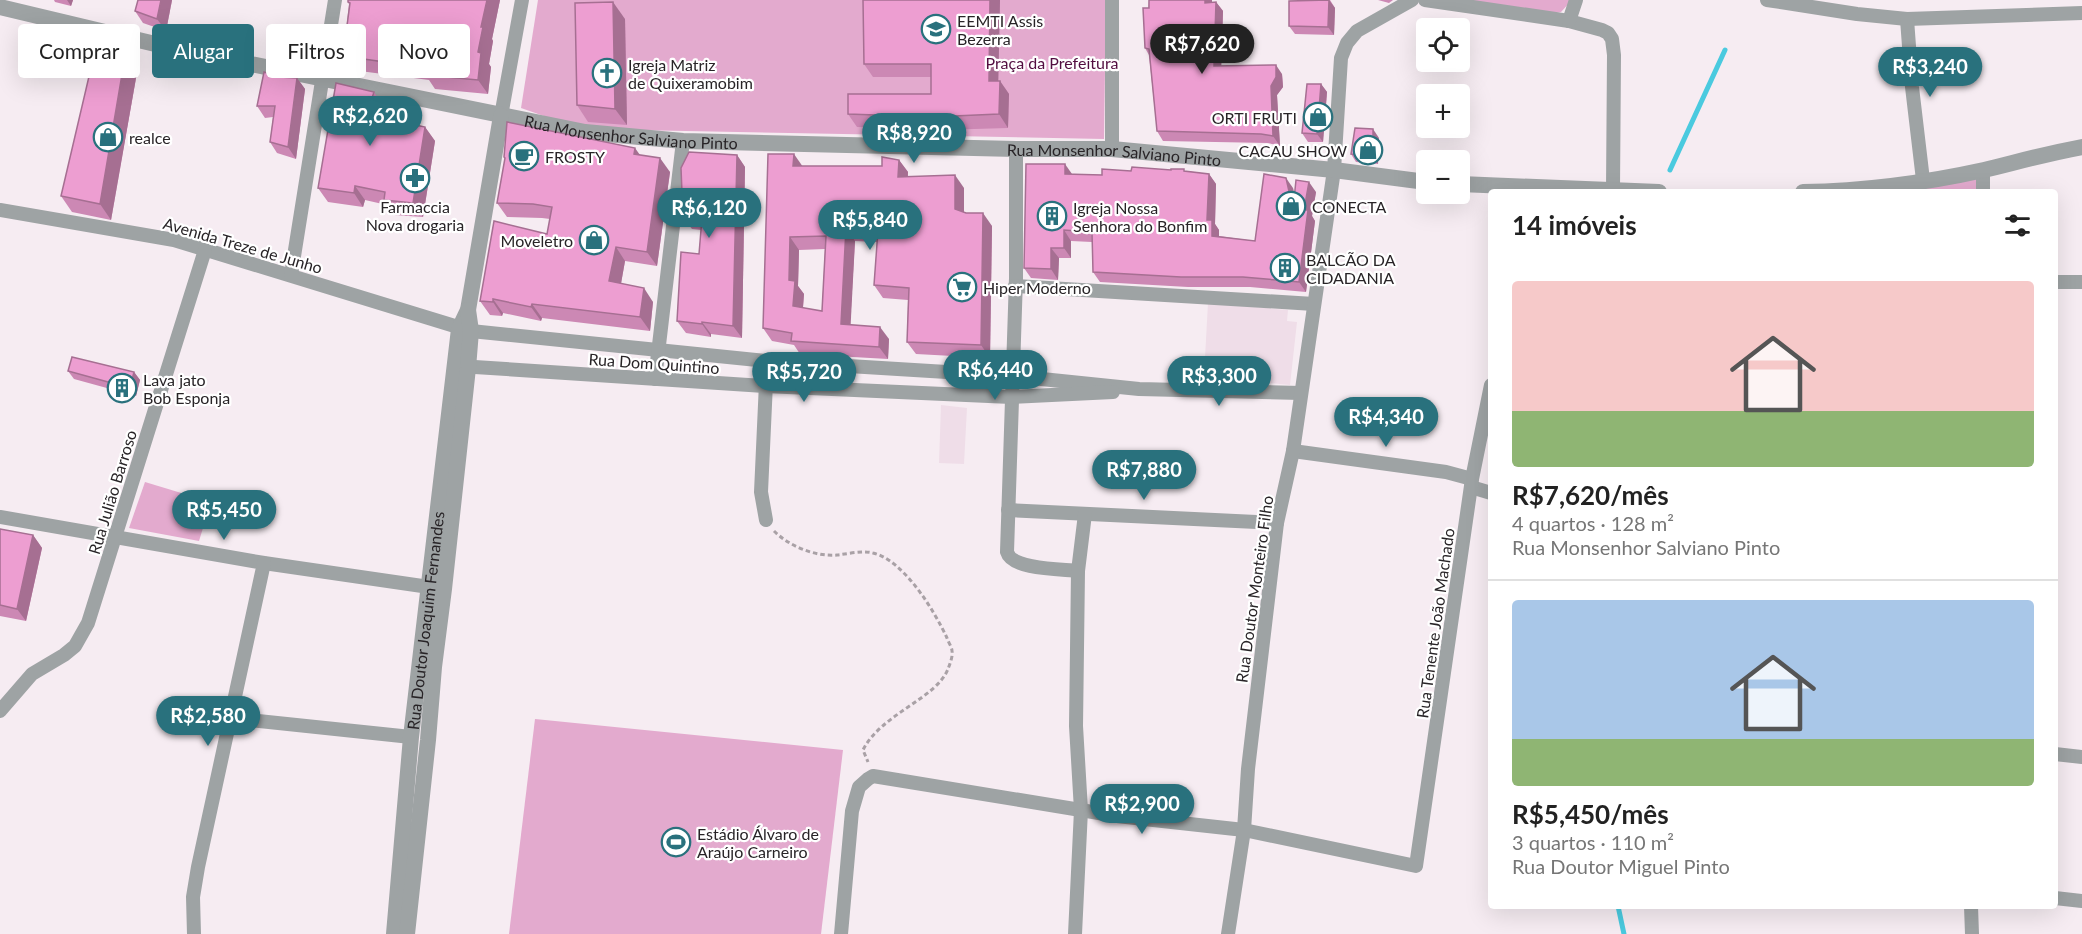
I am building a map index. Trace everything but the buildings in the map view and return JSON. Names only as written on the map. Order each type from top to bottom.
[{"type":"street","points":[[291,275],[335,0]]},
{"type":"street","points":[[501,116],[522,0]]},
{"type":"street","points":[[1112,0],[1112,149]]},
{"type":"street","name":"Rua Doutor Monteiro Filho","points":[[1228,934],[1244,830],[1277,523],[1293,451],[1334,170],[1343,50],[1357,30],[1412,0]]},
{"type":"street","points":[[1425,0],[1569,21],[1602,30],[1612,39],[1614,55],[1613,189],[1531,189],[1470,185]]},
{"type":"street","points":[[1569,21],[1576,0]]},
{"type":"street","points":[[1768,0],[1857,14],[1907,19],[2082,13]]},
{"type":"street","name":"Rua Monsenhor Salviano Pinto","points":[[0,7],[172,48],[585,132],[683,141],[1112,149],[1334,170],[1416,181]]},
{"type":"street","points":[[1907,19],[1923,180]]},
{"type":"street","name":"Rua Doutor Joaquim Fernandes","points":[[394,934],[411,737],[437,588],[465,330],[501,116]]},
{"type":"street","points":[[655,379],[683,141]]},
{"type":"street","points":[[1850,189],[1983,170],[2047,153],[2082,147]]},
{"type":"street","points":[[1016,149],[1015,286],[1007,552],[1011,560],[1025,565],[1078,570]]},
{"type":"street","points":[[1983,170],[1983,189]]},
{"type":"street","name":"Avenida Treze de Junho","points":[[0,210],[174,240],[465,330]]},
{"type":"street","name":"Rua Julião Barroso","points":[[0,711],[32,674],[75,646],[88,623],[205,250]]},
{"type":"street","points":[[2058,282],[2082,282]]},
{"type":"street","points":[[1015,286],[1314,304]]},
{"type":"street","name":"Rua Dom Quintino","points":[[465,330],[767,362],[1012,376],[1139,389],[1300,393]]},
{"type":"street","points":[[766,520],[761,492],[767,362]]},
{"type":"street","name":"Rua Dom Quintino","points":[[461,366],[765,386],[1011,397],[1093,394],[1139,389]]},
{"type":"street","name":"Rua Tenente João Machado","points":[[1244,830],[1416,866],[1472,483],[1488,400]]},
{"type":"street","points":[[1293,451],[1446,472],[1488,492]]},
{"type":"street","points":[[1008,510],[1277,523]]},
{"type":"street","points":[[1075,934],[1081,810],[1076,726],[1078,570],[1085,514]]},
{"type":"street","points":[[0,517],[264,563],[437,588]]},
{"type":"street","points":[[194,934],[193,897],[264,563]]},
{"type":"street","name":"Rua Doutor Joaquim Fernandes","points":[[407,934],[427,751],[434,667],[437,588]]},
{"type":"street","points":[[231,718],[411,737]]},
{"type":"street","points":[[2058,754],[2082,757]]},
{"type":"street","points":[[840,934],[852,811],[859,787],[873,776],[1081,810],[1244,830]]},
{"type":"street","points":[[2058,898],[2082,901]]},
{"type":"street","points":[[1971,909],[1972,934]]},
{"type":"path","points":[[766,520],[784,541],[824,556],[874,553],[894,564],[914,584],[939,622],[952,650],[950,666],[943,680],[869,738],[863,750],[873,776]]},
{"type":"shaded area","points":[[1208,303],[1288,310],[1287,321],[1297,322],[1290,385],[1204,376]]},
{"type":"shaded area","points":[[941,405],[967,408],[964,464],[939,463]]},
{"type":"green space","name":"Praça da Prefeitura","points":[[538,0],[1106,0],[1104,139],[581,129],[521,108]]},
{"type":"green space","points":[[1467,0],[1572,0],[1561,12],[1535,16]]},
{"type":"green space","points":[[1977,178],[1976,189],[1888,189]]},
{"type":"green space","points":[[145,482],[211,502],[199,541],[129,528]]},
{"type":"green space","name":"Estádio Álvaro de Araújo Carneiro","points":[[535,719],[843,750],[821,934],[509,934]]},
{"type":"waterway","points":[[1670,170],[1725,50]]},
{"type":"waterway","points":[[1619,909],[1624,934]]},
{"type":"place","name":"EEMTI Assis Bezerra","points":[[936,29]]},
{"type":"place","name":"Igreja Matriz de Quixeramobim","points":[[607,73]]},
{"type":"place","name":"ORTI FRUTI","points":[[1318,117]]},
{"type":"place","name":"realce","points":[[108,137]]},
{"type":"place","name":"CACAU SHOW","points":[[1368,150]]},
{"type":"place","name":"FROSTY","points":[[524,156]]},
{"type":"place","name":"Farmaccia Nova drogaria","points":[[415,178]]},
{"type":"place","name":"CONECTA","points":[[1291,206]]},
{"type":"place","name":"Igreja Nossa Senhora do Bonfim","points":[[1052,216]]},
{"type":"place","name":"Moveletro","points":[[594,240]]},
{"type":"place","name":"BALCÃO DA CIDADANIA","points":[[1285,268]]},
{"type":"place","name":"Hiper Moderno","points":[[962,287]]},
{"type":"place","name":"Lava jato Bob Esponja","points":[[122,388]]},
{"type":"place","name":"Estádio Álvaro de Araújo Carneiro","points":[[676,842]]}]
